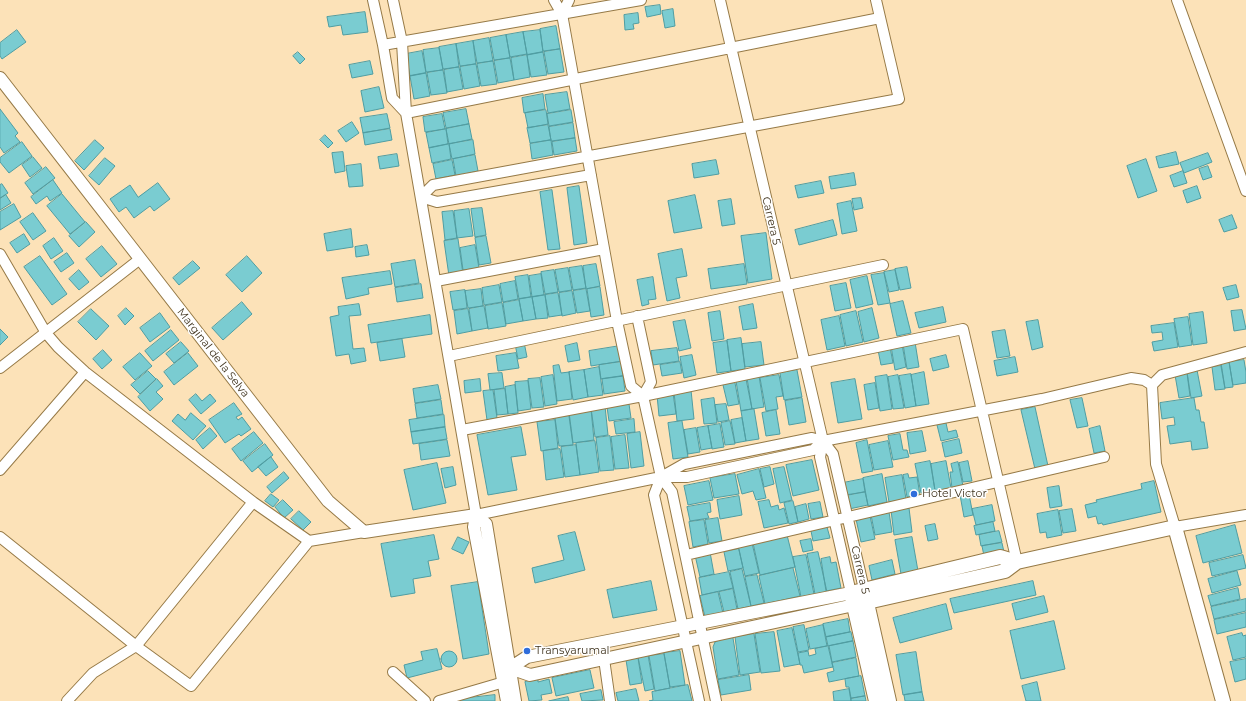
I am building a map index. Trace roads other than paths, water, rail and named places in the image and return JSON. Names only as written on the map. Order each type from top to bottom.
[{"type":"main road","points":[[859,597],[1005,571],[1017,562],[1175,527],[1223,701]]},
{"type":"main road","name":"Carrera 5","points":[[859,597],[876,701]]},
{"type":"main road","name":"Carrera 5","points":[[859,597],[889,701]]},
{"type":"street","points":[[374,0],[392,98],[406,113]]},
{"type":"street","points":[[393,0],[402,42],[406,113],[476,515],[486,524],[506,669],[515,701]]},
{"type":"street","points":[[554,0],[562,14],[630,386],[643,396],[662,477],[672,492],[716,701]]},
{"type":"street","points":[[562,14],[569,0]]},
{"type":"street","points":[[383,45],[641,0]]},
{"type":"street","name":"Carrera 5","points":[[720,0],[823,442],[820,457],[835,520],[859,597]]},
{"type":"street","points":[[421,197],[433,185],[899,99],[876,0]]},
{"type":"street","points":[[1177,0],[1246,191]]},
{"type":"street","points":[[406,113],[880,18]]},
{"type":"street","name":"Marginal de la Selva","points":[[0,78],[328,501],[364,532]]},
{"type":"street","points":[[421,197],[437,202],[591,175]]},
{"type":"street","points":[[436,281],[604,249]]},
{"type":"street","points":[[0,254],[46,333],[58,347],[85,372],[253,502],[309,541]]},
{"type":"street","points":[[0,368],[140,259]]},
{"type":"street","points":[[449,356],[883,265]]},
{"type":"street","points":[[637,316],[651,382],[643,396]]},
{"type":"street","points":[[462,430],[643,396],[804,361],[963,329],[1017,562]]},
{"type":"street","points":[[1246,352],[1162,375],[1152,385],[1156,464],[1175,527],[1246,515]]},
{"type":"street","points":[[0,470],[85,372]]},
{"type":"street","points":[[0,537],[136,646],[191,686],[309,541],[476,515],[662,477],[687,477],[813,450],[823,442],[1042,399],[1131,378],[1144,380],[1152,385]]},
{"type":"street","name":"Carrera 5","points":[[823,442],[833,454],[848,517],[859,597]]},
{"type":"street","points":[[686,555],[1104,457]]},
{"type":"street","points":[[662,477],[654,495],[699,701]]},
{"type":"street","points":[[67,701],[93,673],[136,646],[253,502]]},
{"type":"street","points":[[506,669],[527,657],[700,622],[859,597]]},
{"type":"street","points":[[506,669],[530,675],[703,638],[859,597]]},
{"type":"street","points":[[604,659],[610,701]]},
{"type":"street","points":[[506,669],[504,682],[507,701]]},
{"type":"street","points":[[393,672],[425,701]]},
{"type":"street","points":[[439,701],[504,682]]},
{"type":"place","name":"Hotel Victor","points":[[914,494]]},
{"type":"place","name":"Transyarumal","points":[[527,651]]}]
